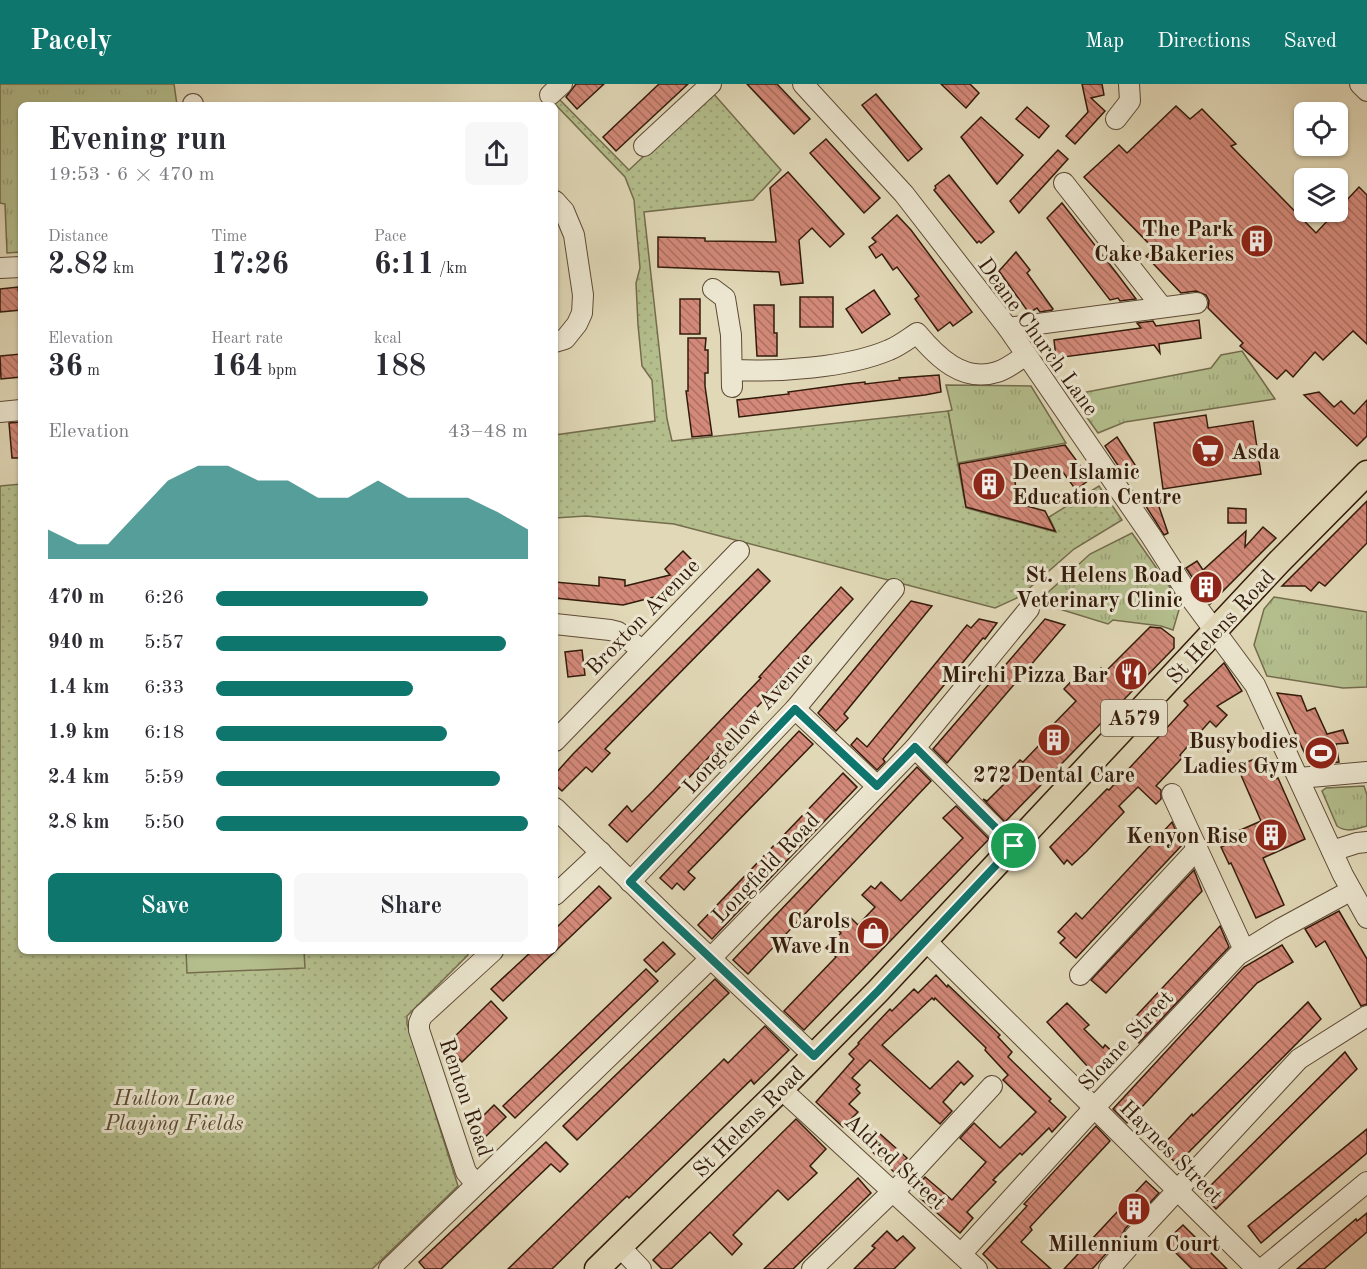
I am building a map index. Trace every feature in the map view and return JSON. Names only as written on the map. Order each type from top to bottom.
[{"type":"main road","name":"St Helens Road","points":[[597,1269],[814,1056],[1278,563],[1367,473]]},
{"type":"street","points":[[644,146],[711,84]]},
{"type":"street","name":"Deane Church Lane","points":[[803,84],[904,194],[1008,328],[1215,632],[1255,685],[1350,891],[1367,918]]},
{"type":"street","points":[[1116,119],[1130,101],[1129,84]]},
{"type":"street","points":[[1360,84],[1367,91]]},
{"type":"street","points":[[1064,183],[1162,307]]},
{"type":"street","points":[[558,204],[564,211],[574,235],[583,295],[582,313],[577,324],[565,339],[558,341]]},
{"type":"street","points":[[0,268],[18,267]]},
{"type":"street","points":[[725,292],[731,335],[732,378],[769,372],[839,354],[862,360],[891,349],[917,333],[945,362],[966,372],[978,374],[999,371],[1026,355]]},
{"type":"street","points":[[1008,328],[1197,303]]},
{"type":"street","points":[[0,412],[18,410]]},
{"type":"street","name":"Broxton Avenue","points":[[558,738],[739,550]]},
{"type":"street","name":"Longfellow Avenue","points":[[630,882],[795,709],[894,589]]},
{"type":"street","name":"Longfield Road","points":[[390,1269],[710,958],[915,747],[1029,609]]},
{"type":"street","points":[[558,624],[618,632],[642,650]]},
{"type":"street","points":[[795,709],[877,786]]},
{"type":"street","points":[[915,747],[1014,846]]},
{"type":"street","points":[[1299,778],[1367,772]]},
{"type":"street","points":[[1172,794],[1244,950]]},
{"type":"street","points":[[558,811],[814,1056]]},
{"type":"street","points":[[1332,851],[1367,842]]},
{"type":"street","points":[[1080,975],[1197,849]]},
{"type":"street","points":[[558,892],[601,852]]},
{"type":"street","name":"Sloane Street","points":[[961,1254],[1094,1108],[1244,950],[1350,891]]},
{"type":"street","name":"Haynes Street","points":[[925,940],[1257,1269]]},
{"type":"street","name":"Renton Road","points":[[476,1184],[466,1172],[419,1030],[419,1023],[422,1016],[491,954]]},
{"type":"street","points":[[1109,1269],[1132,1244],[1134,1237],[1299,1059],[1367,1016]]},
{"type":"street","points":[[812,1269],[894,1191],[992,1086]]},
{"type":"street","name":"Aldred Street","points":[[781,1089],[977,1269]]},
{"type":"street","points":[[1262,1269],[1367,1182]]},
{"type":"street","points":[[620,1247],[641,1269]]},
{"type":"green space","points":[[0,84],[174,84],[177,102],[18,102],[18,252],[7,253],[5,204],[0,203]]},
{"type":"green space","points":[[712,92],[781,170],[753,200],[644,212],[667,419],[672,441],[948,411],[966,508],[1056,532],[1049,517],[1099,486],[1122,520],[1074,549],[1019,597],[995,608],[674,524],[586,516],[558,518],[558,435],[655,421],[652,380],[642,366],[638,325],[636,283],[640,268],[634,200],[625,177],[558,107],[558,102],[555,102],[559,99],[629,170]]},
{"type":"green space","points":[[1242,351],[1275,399],[1125,422],[1098,433],[1071,395],[1211,368],[1221,355]]},
{"type":"green space","points":[[946,385],[1031,386],[1066,443],[958,463],[948,411],[952,410]]},
{"type":"green space","name":"Hulton Lane Playing Fields","points":[[18,484],[18,954],[468,954],[407,1016],[407,1024],[458,1186],[372,1269],[0,1269],[0,486]]},
{"type":"green space","points":[[1132,533],[1181,603],[1173,630],[1161,626],[1113,620],[1108,624],[1040,603],[1043,597],[1090,554]]},
{"type":"green space","points":[[1274,597],[1367,612],[1367,687],[1343,688],[1267,676],[1254,645],[1264,609]]},
{"type":"green space","points":[[1364,786],[1367,795],[1367,826],[1352,830],[1340,828],[1337,826],[1322,791],[1326,788]]},
{"type":"green space","points":[[186,954],[304,954],[305,968],[187,973]]},
{"type":"building","points":[[576,84],[604,84],[577,109],[566,97]]},
{"type":"building","points":[[659,84],[688,84],[616,151],[603,137]]},
{"type":"building","points":[[747,84],[777,84],[810,119],[794,134]]},
{"type":"building","points":[[941,84],[970,84],[979,93],[966,108]]},
{"type":"building","points":[[1082,84],[1102,84],[1104,95],[1091,98],[1105,111],[1075,144],[1066,136],[1088,112]]},
{"type":"building","points":[[876,94],[922,149],[908,161],[862,105]]},
{"type":"building","name":"The Park Cake Bakeries","points":[[1176,106],[1190,119],[1202,109],[1236,144],[1231,146],[1294,210],[1294,222],[1305,222],[1316,233],[1326,222],[1348,222],[1348,199],[1359,187],[1367,195],[1367,344],[1353,331],[1323,360],[1315,352],[1293,377],[1286,370],[1277,379],[1240,346],[1243,343],[1208,308],[1209,301],[1206,295],[1196,291],[1181,293],[1146,256],[1154,249],[1084,177],[1119,145],[1127,153]]},
{"type":"building","points":[[1027,107],[1049,126],[1039,138],[1016,119]]},
{"type":"building","points":[[981,117],[1023,155],[997,184],[961,137]]},
{"type":"building","points":[[826,139],[880,198],[864,213],[810,153]]},
{"type":"building","points":[[1058,150],[1068,159],[1019,213],[1010,201]]},
{"type":"building","points":[[788,172],[844,234],[830,247],[812,228],[799,240],[803,283],[781,285],[779,272],[658,267],[658,237],[705,238],[705,241],[776,242],[770,188]]},
{"type":"building","points":[[949,175],[994,232],[981,243],[979,241],[977,243],[934,190],[935,186]]},
{"type":"building","points":[[1062,203],[1136,299],[1110,300],[1047,218]]},
{"type":"building","points":[[897,215],[911,230],[972,312],[953,326],[950,322],[938,331],[915,299],[919,296],[897,267],[893,270],[882,254],[876,258],[869,247],[876,242],[872,238]]},
{"type":"building","points":[[1016,252],[1030,270],[1027,273],[1052,310],[1040,312],[1037,308],[1029,313],[999,271]]},
{"type":"building","points":[[18,287],[18,310],[0,312],[0,289]]},
{"type":"building","points":[[874,290],[890,314],[862,333],[846,309]]},
{"type":"building","points":[[800,297],[833,297],[833,327],[800,327]]},
{"type":"building","points":[[680,299],[700,299],[700,334],[680,334]]},
{"type":"building","points":[[754,305],[774,305],[777,356],[757,356]]},
{"type":"building","points":[[1199,320],[1201,338],[1159,344],[1160,353],[1154,345],[1056,358],[1054,340],[1141,328],[1137,323],[1153,321],[1156,326]]},
{"type":"building","points":[[688,338],[706,338],[708,373],[705,373],[705,386],[712,435],[692,437],[686,391],[688,391]]},
{"type":"building","points":[[18,354],[18,377],[1,379],[0,356]]},
{"type":"building","points":[[939,375],[941,392],[739,417],[737,400],[847,384]]},
{"type":"building","points":[[1319,392],[1334,407],[1341,401],[1354,414],[1367,400],[1367,436],[1357,446],[1304,395]]},
{"type":"building","name":"Asda","points":[[1206,415],[1208,428],[1253,421],[1261,474],[1163,489],[1154,423]]},
{"type":"building","points":[[18,422],[18,458],[12,458],[9,423]]},
{"type":"building","points":[[1117,437],[1139,471],[1127,479],[1105,446]]},
{"type":"building","name":"Deen Islamic Education Centre","points":[[1065,445],[1090,479],[1076,490],[1060,468],[1014,477],[1018,498],[1024,500],[1023,505],[1045,511],[1055,531],[966,507],[959,464]]},
{"type":"building","points":[[1155,495],[1168,533],[1164,535],[1144,503]]},
{"type":"building","points":[[1367,501],[1367,543],[1325,586],[1319,582],[1311,591],[1305,586],[1282,586]]},
{"type":"building","points":[[1228,508],[1246,509],[1246,523],[1228,523]]},
{"type":"building","points":[[1263,527],[1276,538],[1210,604],[1186,568],[1197,561],[1203,570],[1246,531],[1245,547]]},
{"type":"building","points":[[683,551],[695,563],[662,595],[623,605],[558,598],[558,582],[599,586],[599,577],[625,580],[625,586],[670,575],[665,569]]},
{"type":"building","points":[[758,569],[770,581],[605,749],[610,753],[592,772],[586,767],[562,791],[558,788],[558,771]]},
{"type":"building","points":[[841,587],[853,599],[766,694],[768,696],[627,842],[609,825],[627,806],[632,812],[653,791],[761,678],[759,677]]},
{"type":"building","points":[[911,601],[932,606],[844,714],[848,718],[836,731],[818,713]]},
{"type":"building","points":[[979,619],[997,623],[883,759],[885,762],[877,770],[851,745],[857,738],[867,747],[967,625],[971,628]]},
{"type":"building","points":[[1045,619],[1065,625],[947,763],[933,749]]},
{"type":"building","points":[[1150,627],[1161,628],[1174,638],[1174,648],[1005,822],[983,799],[987,801],[1006,782],[1002,779],[1020,760],[1023,762],[1045,739],[1042,736],[1076,701],[1064,689],[1081,671],[1090,679],[1101,668],[1105,672]]},
{"type":"building","points":[[582,650],[585,675],[568,677],[565,652]]},
{"type":"building","points":[[1224,663],[1242,691],[1217,706],[1227,715],[1216,727],[1210,721],[1180,755],[1183,757],[1156,786],[1161,790],[1161,799],[1156,804],[1138,787],[1119,806],[1124,812],[1086,852],[1072,865],[1067,860],[1064,864],[1050,847],[1107,789],[1109,790],[1188,705],[1184,701]]},
{"type":"building","points":[[1277,693],[1301,696],[1307,711],[1315,708],[1327,734],[1343,730],[1348,743],[1336,744],[1339,762],[1310,765]]},
{"type":"building","points":[[799,731],[813,744],[688,872],[695,878],[684,890],[677,883],[672,889],[660,878]]},
{"type":"building","name":"Kenyon Rise","points":[[1257,758],[1258,761],[1264,759],[1274,780],[1278,778],[1305,839],[1263,858],[1284,905],[1256,918],[1231,863],[1229,864],[1221,847],[1239,839],[1236,832],[1261,821],[1237,766]]},
{"type":"building","points":[[917,767],[931,781],[748,974],[733,960]]},
{"type":"building","points":[[843,773],[857,787],[712,939],[698,925]]},
{"type":"building","points":[[956,806],[989,839],[804,1030],[784,1011],[836,957],[826,948],[841,933],[838,930],[850,917],[858,925],[875,907],[862,895],[871,886],[875,889],[881,882],[901,901],[963,838],[943,818]]},
{"type":"building","points":[[1172,822],[1182,845],[1076,958],[1060,943],[1065,938],[1058,932],[1076,913],[1082,919]]},
{"type":"building","points":[[1194,870],[1202,891],[1106,993],[1091,980]]},
{"type":"building","points":[[599,886],[611,898],[558,949],[558,926]]},
{"type":"building","points":[[1339,911],[1367,959],[1367,1004],[1361,1006],[1325,941],[1316,947],[1305,929]]},
{"type":"building","points":[[1220,926],[1229,947],[1139,1043],[1124,1029]]},
{"type":"building","points":[[663,942],[675,954],[656,972],[644,960]]},
{"type":"building","points":[[1282,945],[1293,962],[1257,983],[1127,1123],[1113,1109],[1244,967]]},
{"type":"building","points":[[529,954],[552,954],[503,1001],[491,989]]},
{"type":"building","points":[[646,969],[658,981],[515,1118],[503,1106]]},
{"type":"building","points":[[936,975],[1000,1035],[998,1037],[1012,1052],[1008,1057],[1066,1117],[1052,1132],[1049,1128],[1022,1155],[1020,1153],[993,1180],[996,1182],[967,1212],[973,1218],[960,1233],[920,1198],[923,1195],[915,1188],[925,1177],[952,1200],[986,1162],[960,1138],[974,1123],[1000,1148],[1036,1112],[1003,1080],[1008,1075],[985,1050],[986,1048],[935,998],[934,1000],[932,998],[882,1045],[930,1089],[958,1061],[973,1076],[964,1085],[961,1082],[943,1102],[952,1111],[940,1124],[870,1060],[852,1078],[860,1085],[856,1089],[860,1093],[849,1104],[858,1112],[843,1127],[816,1102],[854,1059],[849,1054],[890,1009],[892,1011],[914,989],[918,993]]},
{"type":"building","points":[[715,979],[729,993],[577,1140],[563,1126]]},
{"type":"building","points":[[491,1001],[507,1018],[462,1062],[446,1045]]},
{"type":"building","points":[[1308,1002],[1321,1019],[1177,1164],[1160,1148]]},
{"type":"building","points":[[1067,1003],[1089,1025],[1084,1029],[1103,1048],[1105,1045],[1114,1053],[1109,1058],[1114,1062],[1098,1078],[1047,1022]]},
{"type":"building","points":[[765,1026],[789,1050],[754,1084],[751,1080],[552,1269],[508,1269],[724,1059],[728,1063]]},
{"type":"building","points":[[1345,1052],[1357,1069],[1216,1209],[1202,1194]]},
{"type":"building","points":[[494,1105],[506,1117],[482,1140],[471,1128]]},
{"type":"building","points":[[796,1119],[826,1149],[810,1166],[817,1173],[788,1200],[778,1190],[733,1235],[742,1244],[732,1255],[710,1232],[671,1269],[662,1269],[653,1260]]},
{"type":"building","points":[[1096,1126],[1110,1141],[1030,1227],[1032,1230],[1021,1242],[1051,1269],[998,1269],[983,1254],[1027,1206],[1024,1204]]},
{"type":"building","points":[[1367,1129],[1367,1153],[1261,1243],[1248,1226]]},
{"type":"building","points":[[878,1132],[907,1158],[894,1172],[866,1146]]},
{"type":"building","points":[[546,1142],[568,1164],[560,1172],[551,1164],[441,1269],[425,1269],[419,1262]]},
{"type":"building","points":[[858,1178],[871,1193],[793,1269],[764,1269]]},
{"type":"building","points":[[1146,1181],[1159,1193],[1125,1229],[1121,1237],[1095,1266],[1092,1269],[1064,1269]]},
{"type":"building","points":[[1367,1213],[1367,1232],[1324,1269],[1297,1269],[1356,1219],[1357,1221]]},
{"type":"building","points":[[1183,1225],[1227,1269],[1192,1269],[1165,1242]]},
{"type":"building","points":[[887,1231],[897,1241],[903,1236],[915,1248],[894,1269],[854,1269],[875,1248],[872,1246]]},
{"type":"place","name":"The Park Cake Bakeries","points":[[1257,241]]},
{"type":"place","name":"Asda","points":[[1208,451]]},
{"type":"place","name":"Deen Islamic Education Centre","points":[[989,484]]},
{"type":"place","name":"St. Helens Road Veterinary Clinic","points":[[1206,587]]},
{"type":"place","name":"Mirchi Pizza Bar","points":[[1131,674]]},
{"type":"place","name":"272 Dental Care","points":[[1054,740]]},
{"type":"place","name":"Busybodies Ladies Gym","points":[[1321,753]]},
{"type":"place","name":"Kenyon Rise","points":[[1271,835]]},
{"type":"place","name":"Carols Wave In","points":[[873,933]]},
{"type":"place","name":"Millennium Court","points":[[1134,1209]]},
{"type":"route","points":[[795,709],[877,786],[915,747],[1014,846],[814,1056],[630,882],[795,709]]}]
